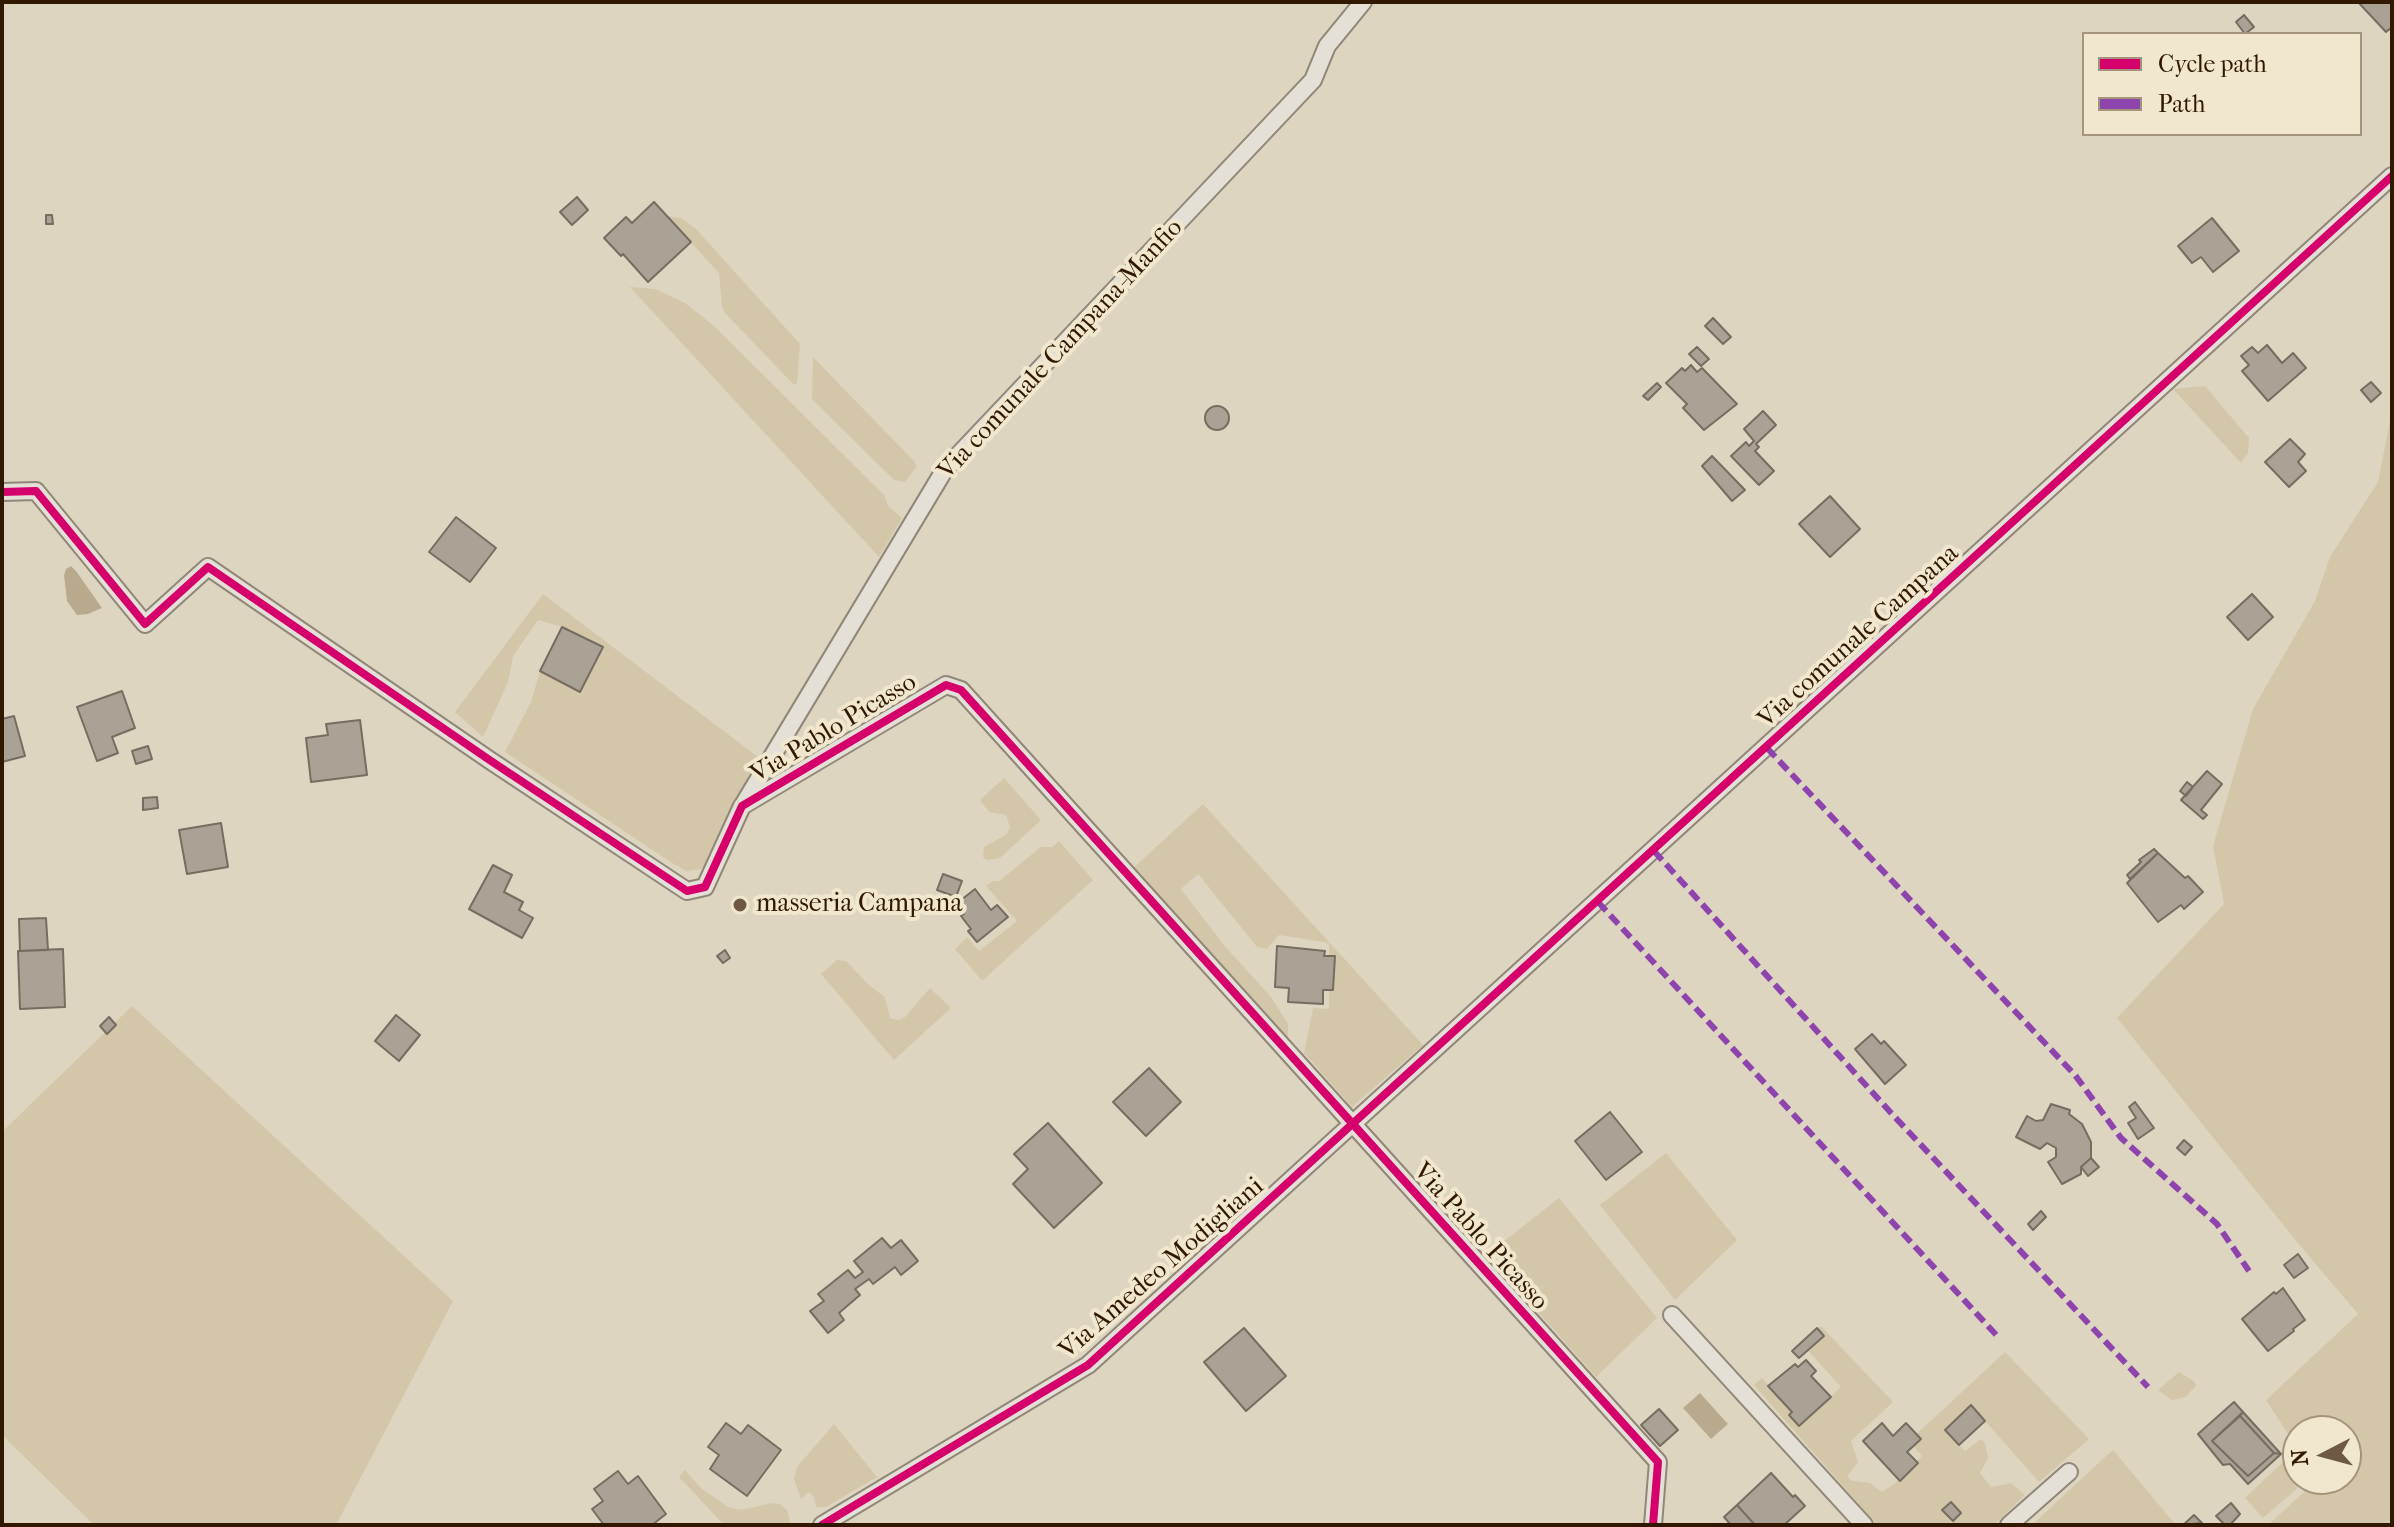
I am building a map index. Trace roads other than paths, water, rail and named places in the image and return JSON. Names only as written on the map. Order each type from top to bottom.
[{"type":"street","name":"Via comunale Campana-Manfio","points":[[742,806],[945,469],[1313,80],[1327,46],[1363,2]]},
{"type":"street","name":"Via comunale Campana","points":[[1352,1127],[2392,176]]},
{"type":"street","name":"Via Pablo Picasso","points":[[2,492],[36,491],[145,624],[208,567],[687,891],[705,887],[742,806],[946,685],[961,690],[1352,1127],[1658,1462],[1653,1525]]},
{"type":"street","name":"Via Amedeo Modigliani","points":[[822,1525],[1088,1365],[1352,1127]]},
{"type":"street","points":[[1672,1315],[1864,1525]]},
{"type":"street","points":[[2009,1525],[2069,1472]]},
{"type":"place","name":"masseria Campana","points":[[740,905]]}]
